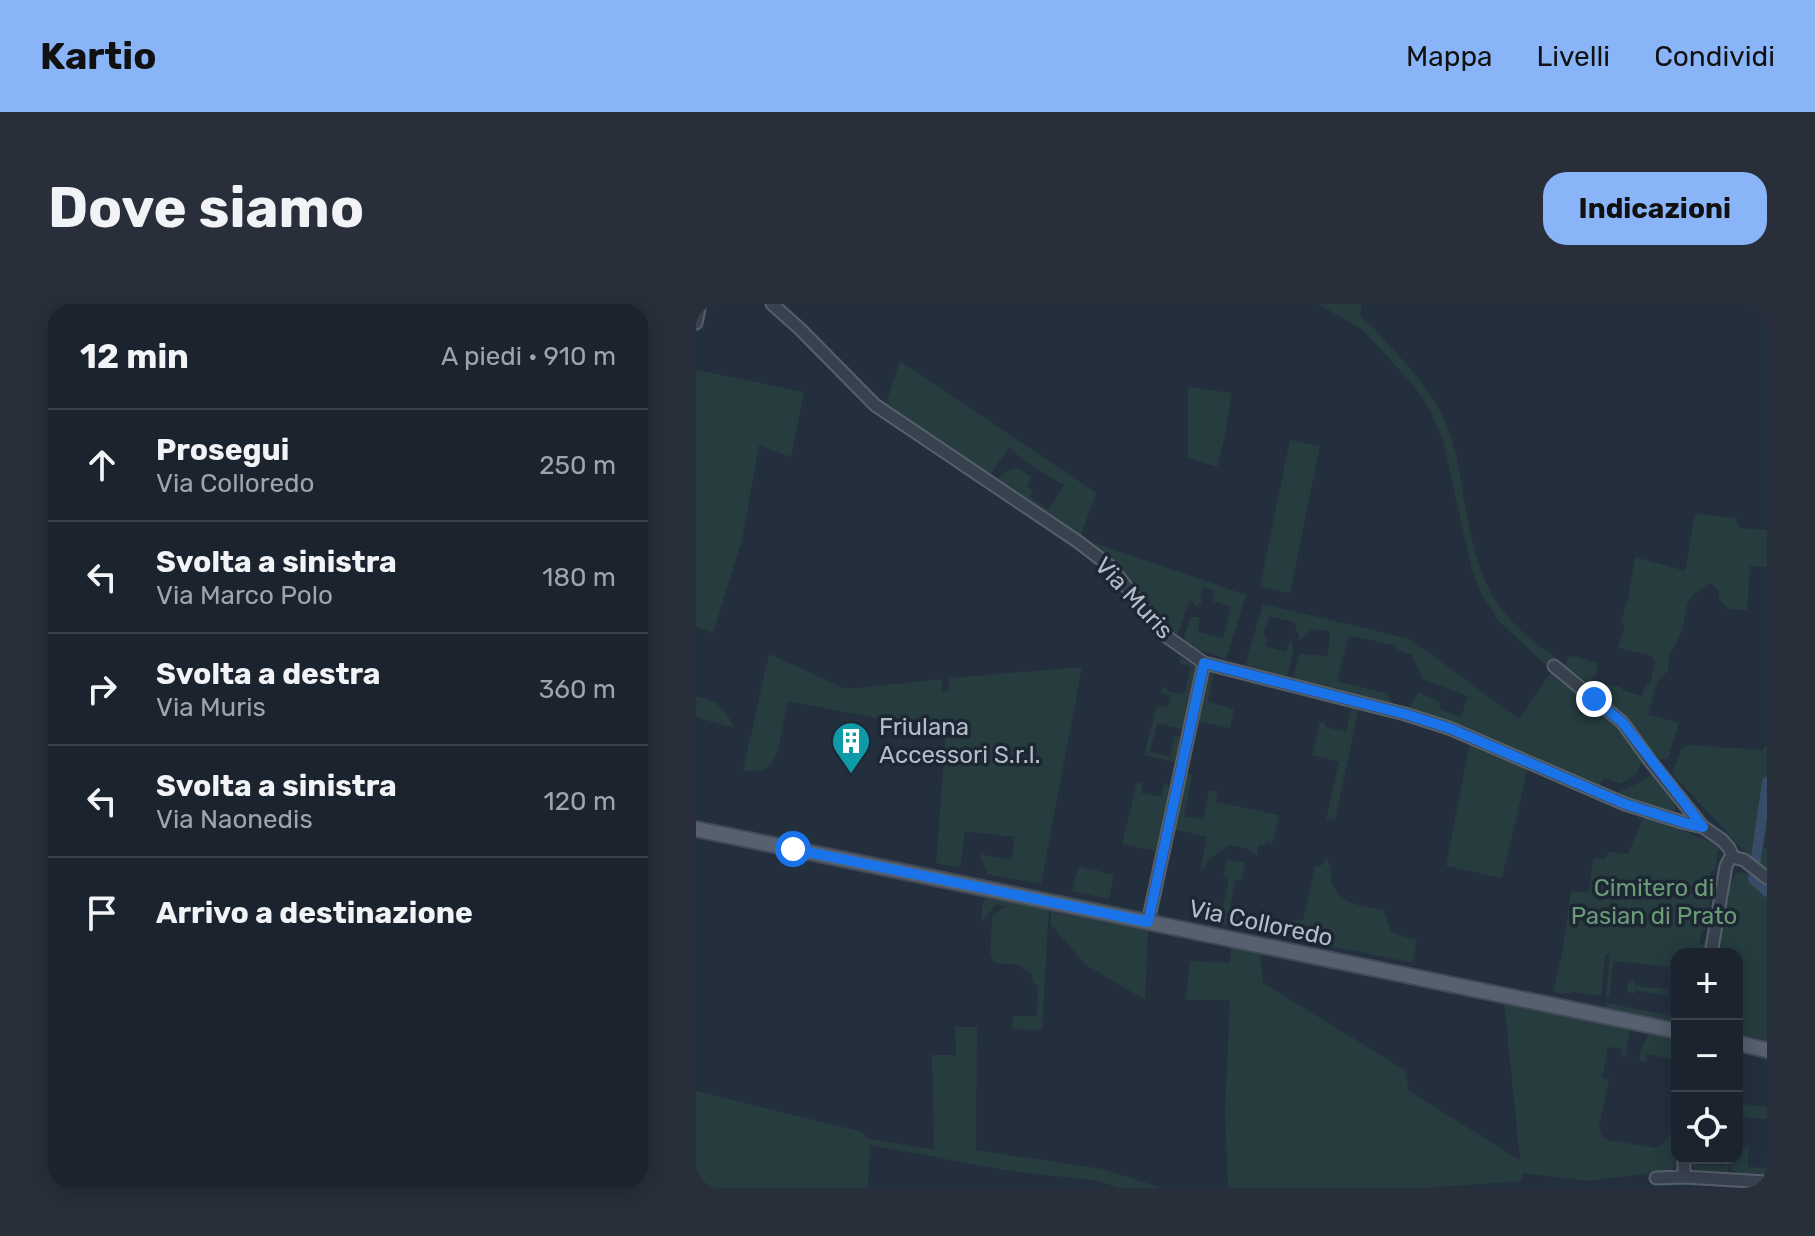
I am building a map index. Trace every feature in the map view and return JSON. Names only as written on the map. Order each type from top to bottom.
[{"type":"main road","name":"Via Colloredo","points":[[696,829],[1671,1030]]},
{"type":"main road","points":[[1743,1044],[1767,1050]]},
{"type":"street","points":[[696,323],[700,304]]},
{"type":"street","name":"Via Muris","points":[[772,304],[875,405],[1111,567],[1163,634],[1204,663],[1449,728],[1625,804],[1703,827],[1722,840],[1733,857],[1758,872]]},
{"type":"street","points":[[1148,922],[1204,663]]},
{"type":"street","points":[[1554,666],[1622,722],[1703,827]]},
{"type":"street","points":[[1712,948],[1726,866],[1733,857]]},
{"type":"street","points":[[1684,1164],[1684,1177]]},
{"type":"street","points":[[1656,1178],[1670,1183],[1684,1177],[1767,1182]]},
{"type":"green space","points":[[1318,304],[1362,304],[1360,316],[1402,359],[1432,398],[1453,442],[1473,543],[1489,589],[1510,619],[1556,658],[1552,671],[1498,620],[1481,593],[1472,570],[1443,441],[1428,406],[1363,330]]},
{"type":"green space","points":[[900,361],[1096,493],[1080,538],[1246,595],[1226,659],[1185,645],[1184,637],[1191,617],[1200,617],[1198,632],[1223,638],[1231,607],[1213,601],[1215,591],[1203,587],[1200,595],[1202,602],[1194,606],[1195,602],[1189,601],[1174,639],[1122,574],[995,481],[1005,472],[1018,468],[1032,477],[1027,486],[1033,491],[1030,497],[1048,510],[1064,485],[1024,461],[1009,447],[989,477],[885,406]]},
{"type":"green space","points":[[696,370],[804,392],[791,457],[759,445],[742,540],[713,633],[696,627]]},
{"type":"green space","points":[[1188,387],[1232,393],[1217,467],[1188,458]]},
{"type":"green space","points":[[1290,440],[1320,446],[1290,593],[1260,587]]},
{"type":"green space","points":[[1695,514],[1736,518],[1739,528],[1767,530],[1767,567],[1750,566],[1747,610],[1728,609],[1718,598],[1719,590],[1710,583],[1692,595],[1682,632],[1669,656],[1668,671],[1658,680],[1648,715],[1679,723],[1668,758],[1660,760],[1622,714],[1604,698],[1603,690],[1607,684],[1642,696],[1646,684],[1650,685],[1655,662],[1653,656],[1618,648],[1625,625],[1621,622],[1635,557],[1685,571]]},
{"type":"green space","points":[[1263,604],[1410,639],[1519,719],[1552,671],[1614,723],[1642,762],[1636,774],[1620,784],[1604,778],[1598,788],[1452,724],[1412,710],[1409,706],[1419,692],[1441,703],[1440,709],[1461,717],[1468,696],[1422,679],[1412,655],[1393,645],[1352,636],[1348,638],[1337,681],[1386,693],[1393,705],[1295,679],[1300,654],[1328,656],[1330,631],[1312,629],[1300,640],[1294,622],[1269,616],[1263,636],[1267,637],[1265,646],[1286,652],[1290,639],[1294,648],[1288,674],[1285,676],[1245,665]]},
{"type":"green space","points":[[769,654],[846,689],[943,679],[941,692],[948,692],[950,678],[1082,667],[1041,884],[987,874],[980,854],[1011,860],[1015,837],[965,831],[960,868],[936,863],[946,732],[788,701],[778,747],[770,765],[760,771],[743,771]]},
{"type":"green space","points":[[1180,657],[1196,666],[1182,729],[1157,723],[1150,752],[1170,757],[1175,736],[1180,737],[1175,762],[1144,755],[1157,705],[1168,708],[1171,696],[1160,693],[1162,687],[1184,695],[1191,666],[1179,663]]},
{"type":"green space","points":[[1569,657],[1598,664],[1596,675],[1587,683],[1565,665]]},
{"type":"green space","points":[[1214,671],[1208,702],[1234,709],[1230,728],[1197,721],[1206,678]]},
{"type":"green space","points":[[696,696],[720,706],[734,728],[696,717]]},
{"type":"green space","points":[[1352,707],[1359,708],[1335,820],[1326,819],[1339,762],[1312,755],[1320,722],[1325,723],[1325,727],[1346,732]]},
{"type":"green space","points":[[1470,742],[1528,768],[1502,878],[1446,866]]},
{"type":"green space","points":[[1688,745],[1762,750],[1767,745],[1767,831],[1764,847],[1767,848],[1767,870],[1751,858],[1672,774],[1681,750]]},
{"type":"green space","points":[[1186,773],[1192,775],[1184,816],[1203,820],[1209,790],[1217,792],[1216,802],[1279,815],[1272,844],[1259,845],[1257,856],[1248,849],[1229,845],[1211,858],[1200,872],[1207,837],[1174,829]]},
{"type":"green space","points":[[1652,774],[1676,810],[1653,810],[1614,794]]},
{"type":"green space","points":[[1165,781],[1169,788],[1155,851],[1122,844],[1137,782],[1143,784],[1141,793],[1161,797]]},
{"type":"green space","name":"Cimitero di Pasian di Prato","points":[[1644,816],[1719,845],[1715,871],[1711,871],[1708,888],[1712,889],[1706,930],[1702,930],[1699,944],[1707,942],[1706,948],[1671,948],[1670,967],[1613,961],[1609,998],[1606,997],[1610,954],[1605,954],[1601,996],[1553,992],[1571,891],[1589,892],[1593,859],[1606,859],[1608,852],[1628,854]]},
{"type":"green space","points":[[1327,857],[1332,883],[1341,896],[1354,904],[1384,910],[1390,930],[1417,940],[1413,963],[1278,935],[1294,920],[1303,921],[1315,866],[1320,867]]},
{"type":"green space","points":[[1227,859],[1245,863],[1241,880],[1235,880],[1230,908],[1251,913],[1249,923],[1244,928],[1203,920],[1200,915],[1202,903],[1223,907],[1229,878],[1223,876]]},
{"type":"green space","points":[[1079,866],[1114,875],[1109,899],[1072,891]]},
{"type":"green space","points":[[1740,872],[1750,874],[1767,887],[1767,1040],[1743,1034],[1743,948],[1719,948],[1729,885]]},
{"type":"green space","points":[[989,896],[1049,908],[1042,1030],[1012,1029],[1013,1016],[1037,1016],[1038,985],[1034,985],[1031,973],[1019,965],[997,963],[990,957],[992,917],[1005,906],[996,904],[982,922],[982,904]]},
{"type":"green space","points":[[1051,912],[1148,931],[1145,1000],[1086,965],[1051,925]]},
{"type":"green space","points":[[1231,945],[1260,951],[1263,983],[1405,1070],[1409,1091],[1520,1160],[1504,1001],[1629,1027],[1625,1057],[1621,1057],[1622,1049],[1608,1047],[1602,1078],[1609,1080],[1600,1133],[1608,1140],[1656,1148],[1671,1131],[1671,1164],[1676,1164],[1667,1171],[1587,1181],[1523,1173],[1522,1181],[1425,1188],[1228,1188],[1225,1111],[1230,1000],[1186,1000],[1190,961],[1230,963]]},
{"type":"green space","points":[[1635,980],[1635,986],[1668,989],[1667,996],[1635,990],[1634,994],[1628,992],[1629,981]]},
{"type":"green space","points":[[1606,1003],[1671,1016],[1671,1021],[1605,1007]]},
{"type":"green space","points":[[955,1027],[977,1027],[976,1150],[1103,1169],[1162,1188],[1118,1188],[1098,1181],[1004,1170],[870,1145],[868,1188],[696,1188],[696,1091],[863,1132],[868,1139],[934,1150],[932,1055],[956,1055]]},
{"type":"green space","points":[[1650,1031],[1671,1036],[1671,1059],[1647,1054],[1645,1062],[1639,1061]]},
{"type":"green space","points":[[1743,1104],[1767,1107],[1767,1119],[1743,1117]]},
{"type":"green space","points":[[1743,1147],[1749,1147],[1748,1167],[1767,1168],[1767,1174],[1736,1173],[1731,1170],[1732,1164],[1743,1164]]},
{"type":"green space","points":[[1691,1164],[1729,1164],[1728,1173],[1710,1173]]},
{"type":"waterway","points":[[1767,782],[1753,879],[1767,892]]},
{"type":"place","name":"Friulana Accessori S.r.l.","points":[[851,775]]},
{"type":"route","points":[[793,849],[1148,922],[1204,663],[1449,728],[1625,804],[1703,827],[1622,722],[1594,699]]}]
